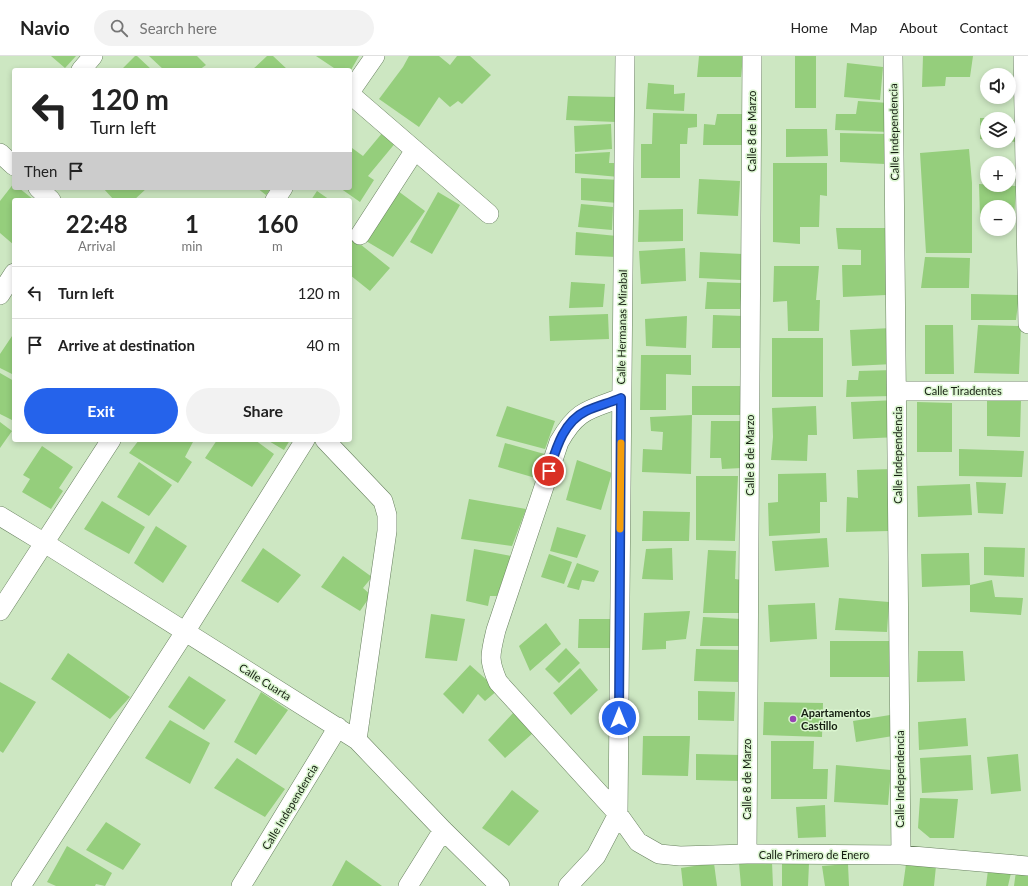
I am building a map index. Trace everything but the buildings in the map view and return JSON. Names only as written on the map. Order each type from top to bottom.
[{"type":"street","points":[[83,68],[93,56]]},
{"type":"street","points":[[352,90],[375,56]]},
{"type":"street","name":"Calle Hermanas Mirabal","points":[[618,814],[625,56]]},
{"type":"street","name":"Calle 8 de Marzo","points":[[747,854],[752,56]]},
{"type":"street","name":"Calle Independencia","points":[[893,56],[898,391],[901,855]]},
{"type":"street","points":[[1023,56],[1028,324]]},
{"type":"street","points":[[352,95],[489,214]]},
{"type":"street","points":[[360,235],[415,150]]},
{"type":"street","points":[[40,190],[49,198]]},
{"type":"street","points":[[0,295],[12,276]]},
{"type":"street","name":"Calle Tiradentes","points":[[898,391],[1028,391]]},
{"type":"street","name":"Calle Primero de Enero","points":[[621,398],[585,411],[569,424],[559,442],[496,630],[491,651],[491,665],[498,682],[618,814],[638,842],[659,854],[680,856],[747,854],[901,855],[1028,866]]},
{"type":"street","points":[[0,611],[43,542],[110,442]]},
{"type":"street","points":[[21,886],[185,632],[304,442]]},
{"type":"street","points":[[327,442],[383,501],[387,516],[387,531],[357,740]]},
{"type":"street","name":"Calle Cuarta","points":[[0,516],[357,740],[443,830],[500,886]]},
{"type":"street","name":"Calle Independencia","points":[[241,886],[338,727]]},
{"type":"street","points":[[568,886],[596,856],[618,814]]},
{"type":"street","points":[[408,886],[443,830]]},
{"type":"slow traffic","points":[[620,529],[621,443]]},
{"type":"place","name":"Apartamentos Castillo","points":[[793,719]]},
{"type":"route","points":[[549,471],[559,442],[569,424],[585,411],[621,398],[619,718]]}]
